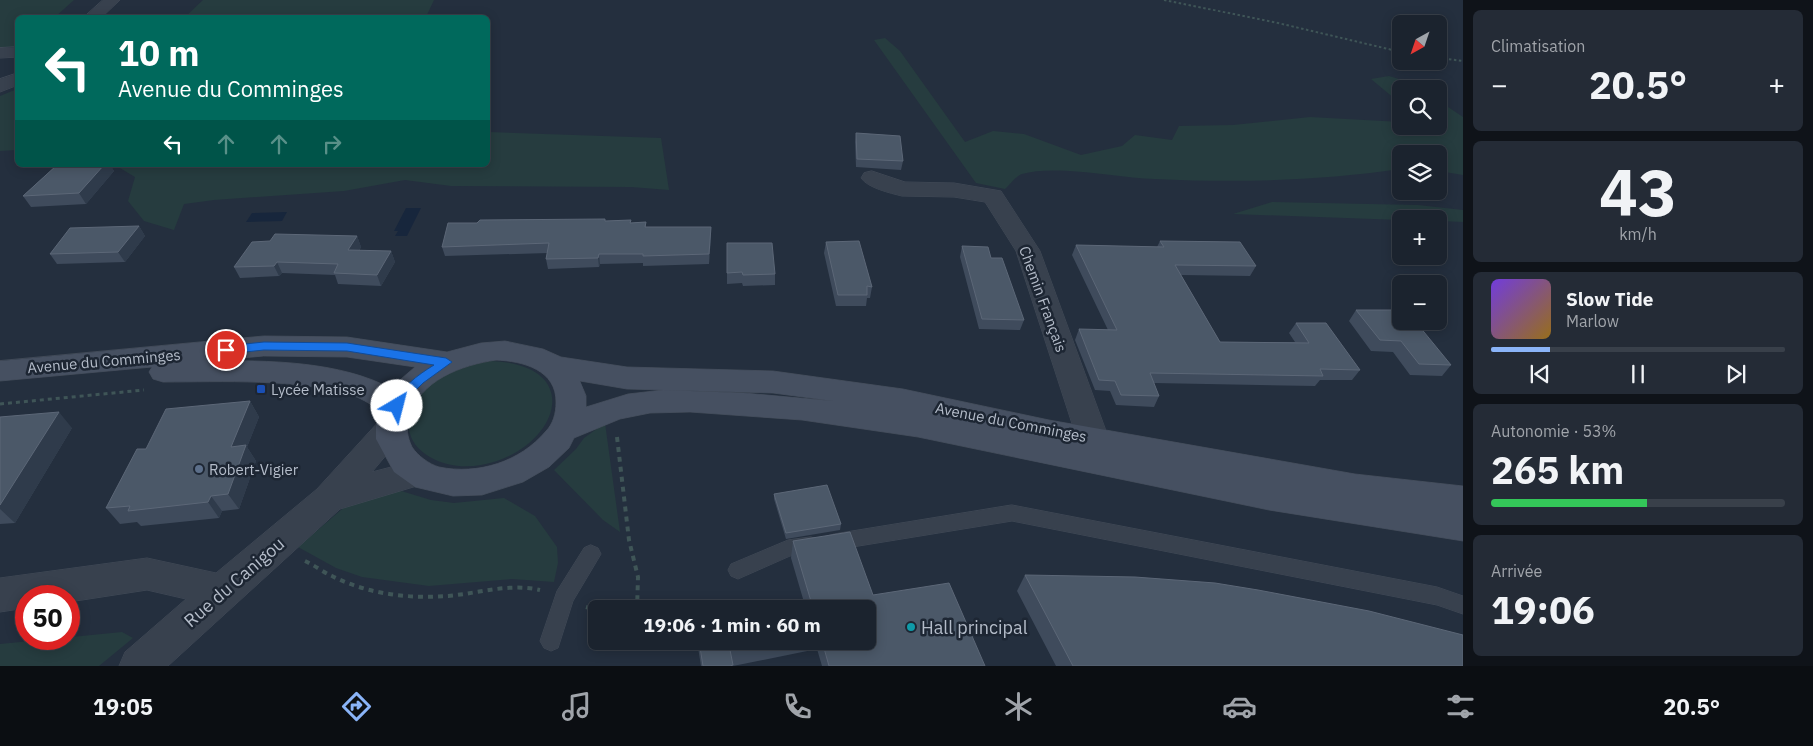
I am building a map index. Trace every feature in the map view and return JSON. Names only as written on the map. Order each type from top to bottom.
[{"type":"main road","name":"Avenue du Comminges","points":[[0,371],[264,346],[347,347],[446,362]]},
{"type":"main road","points":[[511,350],[540,358],[556,367],[568,383],[571,395],[572,408],[565,429],[550,448],[536,460],[519,470],[480,482],[457,484],[436,480],[418,473],[404,462],[395,449],[391,435],[394,417],[406,392],[418,380],[446,362],[479,352],[511,350]]},
{"type":"main road","name":"Avenue du Comminges","points":[[556,367],[627,378],[773,382],[903,400],[1049,432],[1355,488],[1463,500]]},
{"type":"main road","name":"Avenue du Comminges","points":[[0,371],[236,371],[314,376],[364,387],[394,417]]},
{"type":"main road","name":"Avenue du Comminges","points":[[565,429],[593,416],[640,403],[692,402],[793,407],[859,415],[1090,458],[1205,484],[1350,510],[1463,526]]},
{"type":"street","points":[[94,15],[112,0]]},
{"type":"street","points":[[0,53],[15,52]]},
{"type":"street","points":[[0,86],[15,79]]},
{"type":"street","name":"Chemin Français","points":[[872,178],[902,189],[954,190],[993,196],[1028,251],[1093,439]]},
{"type":"street","name":"Rue du Canigou","points":[[139,666],[222,591],[329,499],[394,417]]},
{"type":"street","name":"Rue du Canigou","points":[[329,499],[387,480],[418,473]]},
{"type":"street","points":[[0,595],[147,574],[222,591]]},
{"type":"lane","points":[[738,570],[788,548],[1012,513],[1437,596],[1463,605]]},
{"type":"lane","points":[[550,641],[564,598],[591,554]]},
{"type":"path","points":[[1164,0],[1278,23],[1392,50]]},
{"type":"path","points":[[1448,59],[1463,61]]},
{"type":"path","points":[[100,399],[104,394]]},
{"type":"path","points":[[616,438],[628,540],[638,577],[638,600]]},
{"type":"path","points":[[274,547],[308,562],[332,576],[370,590],[408,596],[447,596],[494,588],[527,586],[588,607]]},
{"type":"green space","points":[[0,0],[74,0],[57,15],[15,15],[15,47],[0,47]]},
{"type":"green space","points":[[203,0],[434,0],[427,15],[187,15]]},
{"type":"green space","points":[[885,38],[900,51],[965,142],[993,131],[1024,134],[1081,155],[1122,146],[1135,135],[1172,140],[1179,126],[1233,125],[1310,117],[1392,122],[1392,135],[1447,135],[1447,106],[1463,117],[1463,175],[1447,172],[1447,145],[1392,145],[1392,170],[1340,176],[1247,181],[1186,180],[1052,170],[1022,174],[1015,178],[1005,189],[976,183],[874,40]]},
{"type":"green space","points":[[1389,76],[1402,80],[1392,80],[1392,96],[1371,79]]},
{"type":"green space","points":[[15,90],[15,150],[0,151],[0,96]]},
{"type":"green space","points":[[490,132],[661,138],[669,190],[631,187],[451,186],[405,180],[344,191],[214,200],[184,204],[174,230],[144,221],[128,201],[135,177],[118,167],[490,167]]},
{"type":"green space","points":[[1272,202],[1418,205],[1463,210],[1463,222],[1447,221],[1447,210],[1392,210],[1392,220],[1233,214]]},
{"type":"green space","points":[[490,361],[521,366],[541,377],[551,392],[552,409],[544,427],[529,443],[508,457],[481,465],[461,466],[448,464],[426,455],[415,445],[409,432],[411,412],[417,400],[426,389],[449,373]]},
{"type":"green space","points":[[605,423],[620,532],[603,520],[554,470],[576,449],[584,438]]},
{"type":"green space","points":[[398,490],[431,500],[454,503],[504,498],[535,516],[557,547],[558,563],[554,582],[512,579],[429,586],[362,577],[336,568],[298,547],[348,504]]},
{"type":"green space","points":[[122,632],[133,638],[99,666],[0,666],[0,644],[15,643],[15,650],[80,650],[80,636]]},
{"type":"water","points":[[406,208],[421,208],[407,236],[395,236],[398,231],[394,231]]},
{"type":"water","points":[[287,212],[282,221],[246,222],[252,213]]},
{"type":"building","points":[[856,133],[900,136],[903,161],[857,159]]},
{"type":"building","points":[[55,167],[102,167],[79,193],[23,196]]},
{"type":"building","points":[[605,219],[605,221],[631,220],[630,223],[646,222],[645,227],[711,227],[709,254],[643,256],[643,254],[599,254],[598,258],[546,259],[549,243],[442,247],[448,223],[477,223],[480,220]]},
{"type":"building","points":[[139,226],[118,252],[50,254],[70,228]]},
{"type":"building","points":[[275,234],[357,236],[348,250],[391,251],[377,275],[334,273],[338,264],[277,262],[274,266],[234,267],[252,242],[270,241]]},
{"type":"building","points":[[859,241],[872,287],[867,286],[867,295],[838,295],[826,242]]},
{"type":"building","points":[[1160,241],[1240,242],[1256,266],[1175,265],[1220,342],[1309,343],[1296,323],[1326,323],[1360,370],[1320,369],[1323,376],[1150,373],[1159,396],[1121,395],[1115,381],[1099,380],[1079,329],[1117,330],[1076,245],[1164,247]]},
{"type":"building","points":[[727,243],[772,243],[775,274],[743,275],[742,272],[727,273]]},
{"type":"building","points":[[962,246],[988,247],[991,258],[1002,258],[1024,320],[982,319]]},
{"type":"building","points":[[1356,310],[1392,310],[1392,330],[1422,330],[1451,365],[1419,364],[1401,341],[1380,340]]},
{"type":"building","points":[[250,401],[231,447],[246,445],[228,494],[211,496],[208,502],[128,511],[130,506],[106,508],[137,449],[146,449],[166,409]]},
{"type":"building","points":[[59,412],[0,505],[0,417]]},
{"type":"building","points":[[827,485],[841,524],[786,533],[774,494]]},
{"type":"building","points":[[850,532],[873,595],[949,583],[985,666],[829,666],[825,650],[876,650],[876,600],[811,600],[793,541]]},
{"type":"building","points":[[1025,575],[1135,577],[1215,583],[1369,611],[1463,635],[1463,666],[1073,666]]},
{"type":"building","points":[[700,650],[730,650],[733,665],[703,666]]},
{"type":"place","name":"Lycée Matisse","points":[[261,389]]},
{"type":"place","name":"Robert-Vigier","points":[[199,469]]},
{"type":"place","name":"Hall principal","points":[[911,627]]},
{"type":"route","points":[[226,350],[264,346],[347,347],[446,362],[418,380],[406,392],[397,406]]}]
